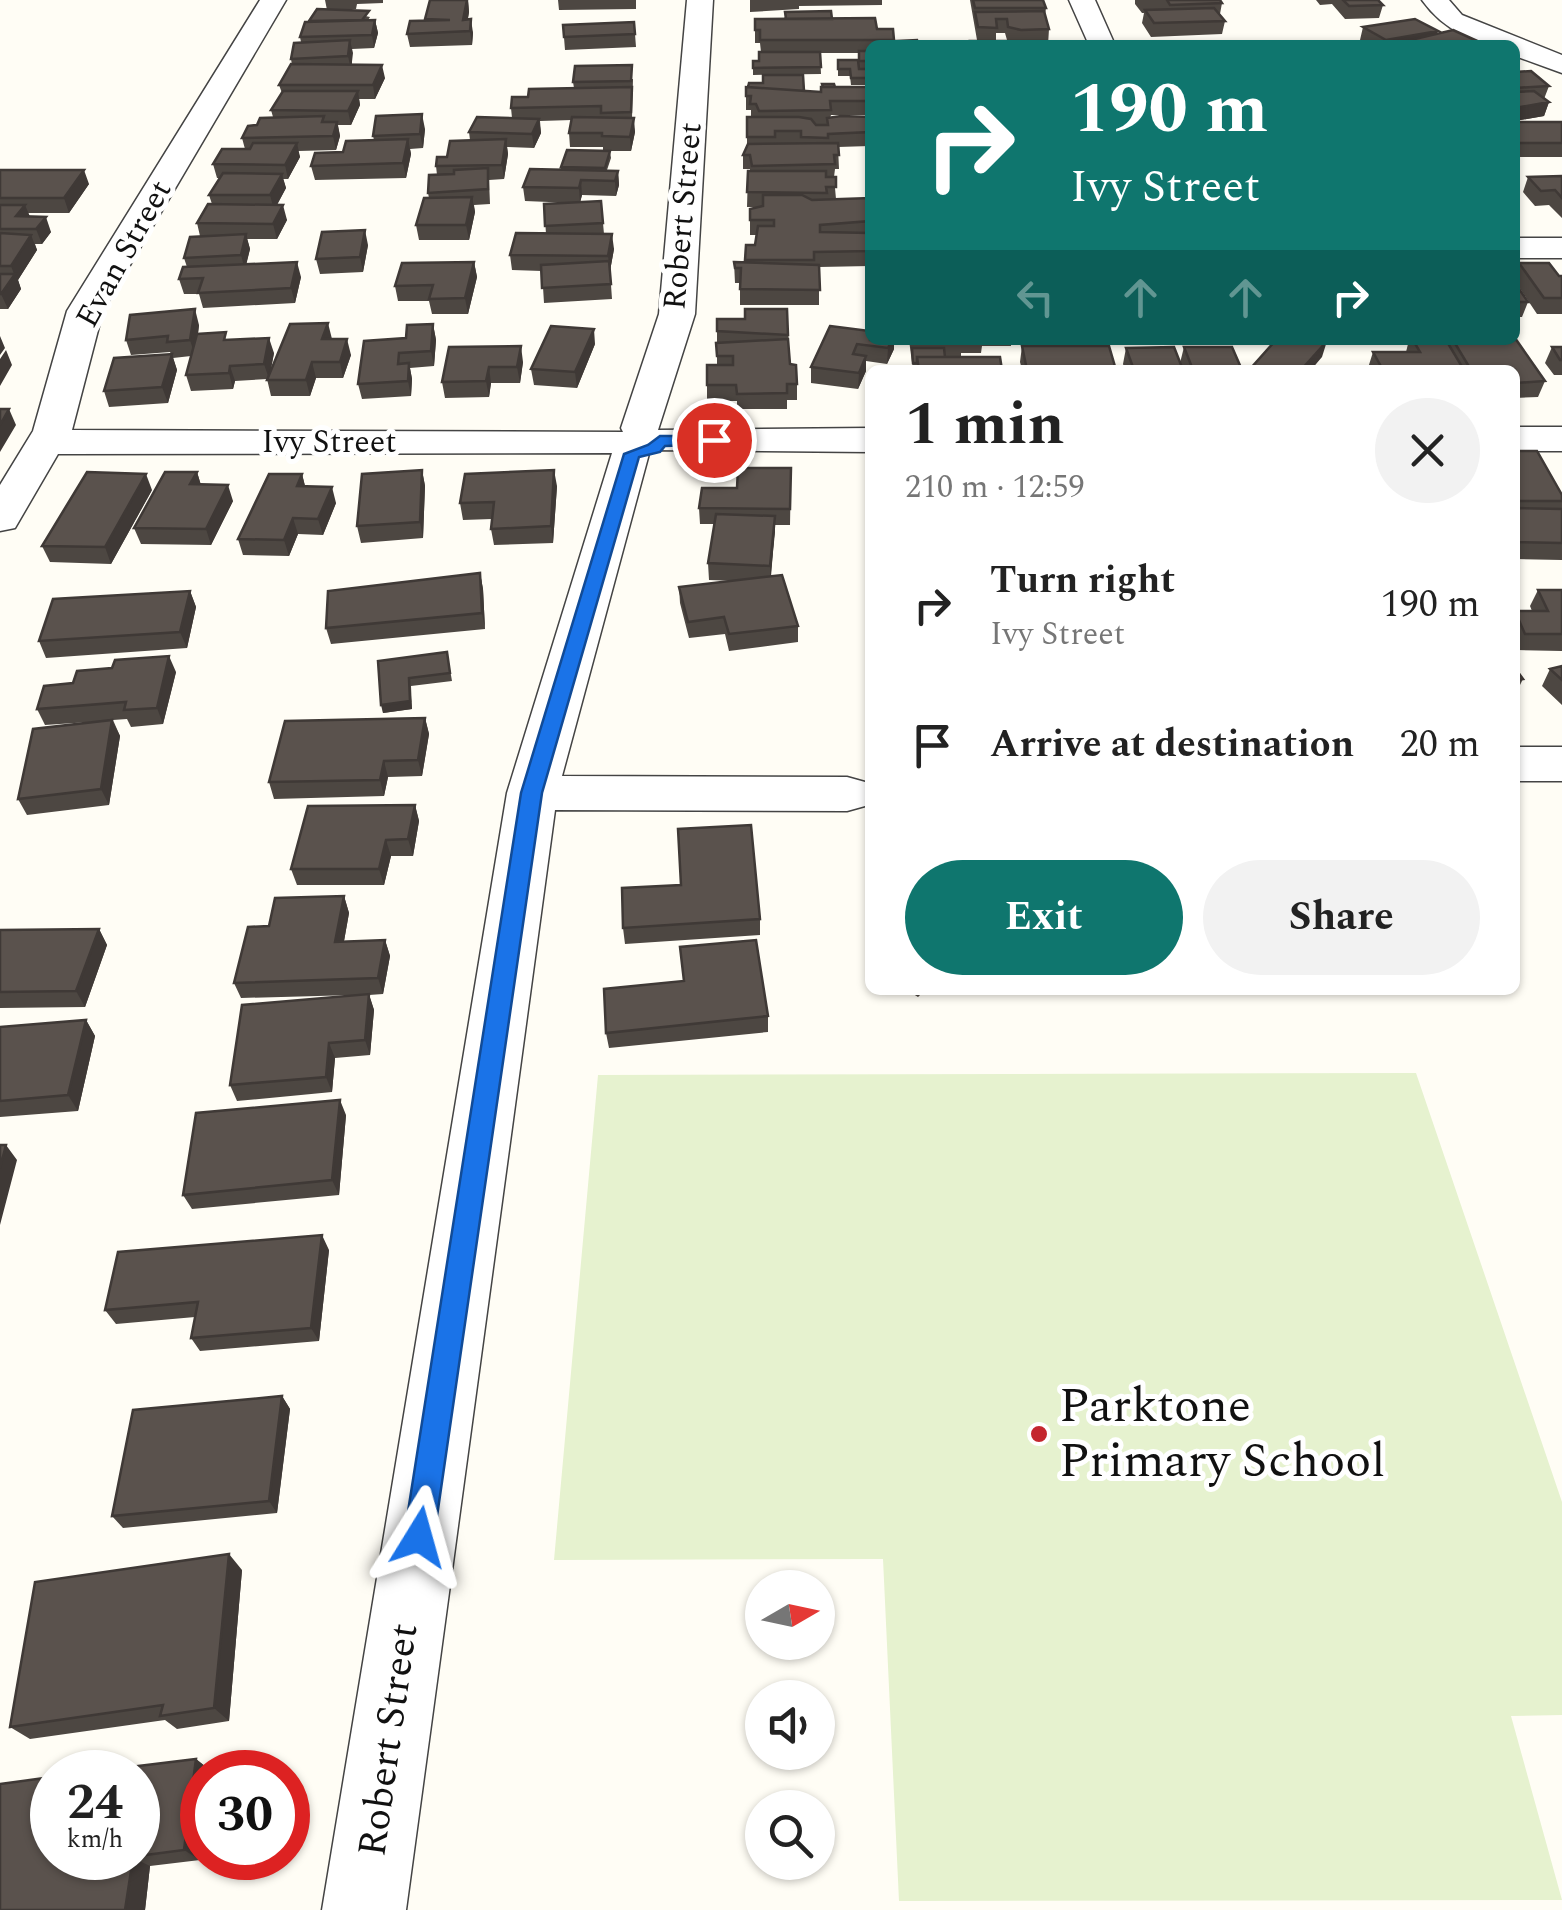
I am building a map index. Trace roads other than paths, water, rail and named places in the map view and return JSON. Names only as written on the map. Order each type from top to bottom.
[{"type":"street","name":"Evan Street","points":[[0,519],[46,442],[85,311],[272,0]]},
{"type":"street","name":"Robert Street","points":[[364,1910],[532,793],[677,314],[700,0]]},
{"type":"street","points":[[1082,0],[1100,40]]},
{"type":"street","points":[[1435,0],[1453,21],[1499,40]]},
{"type":"street","points":[[1520,48],[1562,64]]},
{"type":"street","points":[[1520,248],[1562,248]]},
{"type":"street","points":[[1520,439],[1562,438]]},
{"type":"street","name":"Ivy Street","points":[[46,442],[865,440]]},
{"type":"street","points":[[1520,764],[1562,764]]},
{"type":"street","points":[[532,793],[847,794]]},
{"type":"place","name":"Parktone Primary School","points":[[1039,1434]]}]
